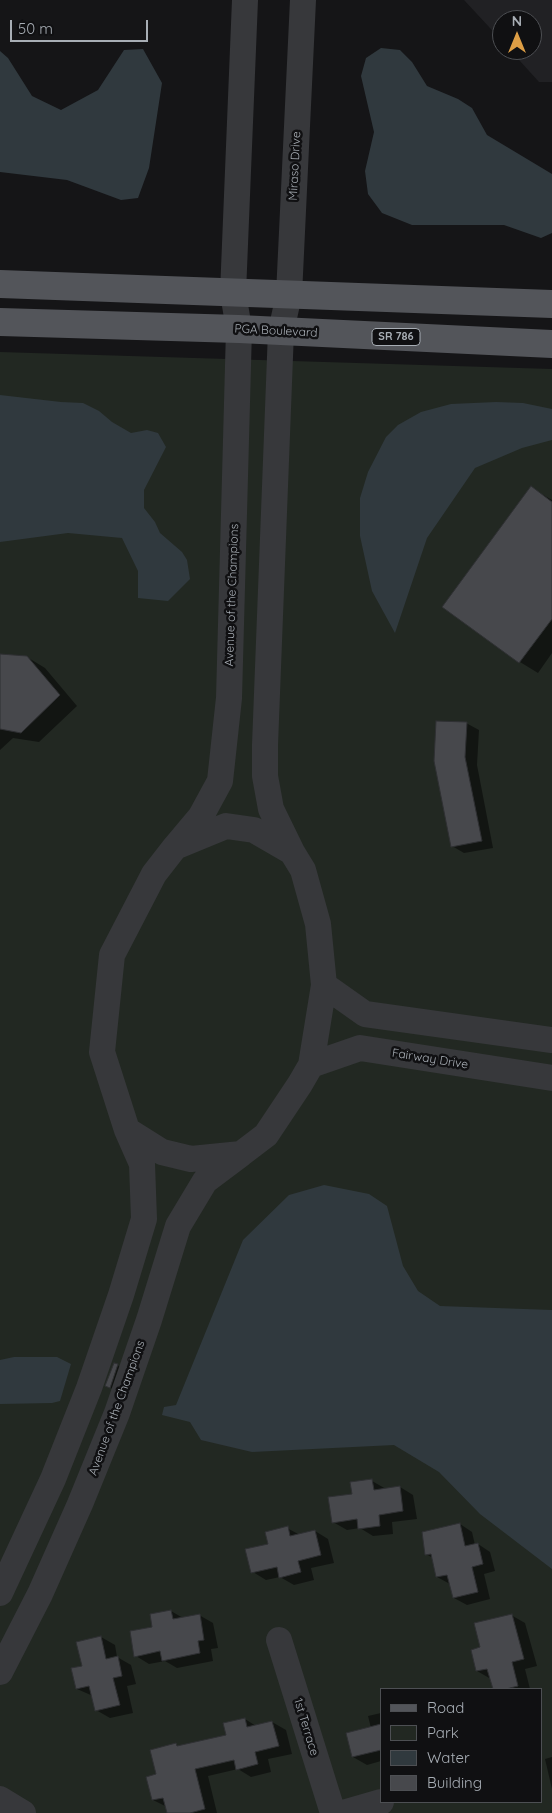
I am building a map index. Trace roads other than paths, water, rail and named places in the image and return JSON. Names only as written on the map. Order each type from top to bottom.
[{"type":"main road","points":[[0,284],[552,304]]},
{"type":"main road","name":"PGA Boulevard","points":[[0,322],[239,329],[552,344]]},
{"type":"street","points":[[239,329],[233,293],[245,0]]},
{"type":"street","name":"Miraso Drive","points":[[281,331],[289,295],[303,0]]},
{"type":"street","name":"Avenue of the Champions","points":[[127,1130],[102,1052],[112,955],[154,874],[201,816],[220,781],[229,698],[239,329]]},
{"type":"street","points":[[281,331],[267,657],[265,776],[271,809],[303,870],[318,924],[324,985],[311,1065]]},
{"type":"street","points":[[175,847],[226,826],[254,830],[292,852]]},
{"type":"street","points":[[324,985],[365,1014],[552,1040]]},
{"type":"street","name":"Fairway Drive","points":[[311,1065],[360,1048],[552,1078]]},
{"type":"street","name":"Avenue of the Champions","points":[[0,1672],[40,1594],[80,1504],[117,1413],[149,1320],[178,1226],[205,1181],[266,1135],[311,1065]]},
{"type":"street","points":[[127,1130],[162,1152],[191,1159],[241,1154]]},
{"type":"street","points":[[0,1593],[52,1479],[89,1388],[121,1295],[144,1219],[142,1164],[127,1130]]},
{"type":"street","name":"1st Terrace","points":[[278,1640],[332,1813]]},
{"type":"street","points":[[0,1799],[23,1813]]},
{"type":"street","points":[[343,1813],[380,1802]]},
{"type":"water","points":[[381,48],[400,50],[412,62],[427,86],[458,99],[472,108],[487,135],[552,174],[552,233],[541,238],[504,225],[412,225],[382,213],[368,194],[365,171],[374,132],[361,76],[366,58]]},
{"type":"water","points":[[143,49],[162,83],[149,168],[138,198],[121,200],[67,180],[0,172],[0,51],[8,58],[32,96],[61,110],[98,90],[124,50]]},
{"type":"water","points":[[0,395],[83,403],[99,411],[112,422],[131,433],[147,430],[158,433],[166,447],[144,490],[144,508],[155,522],[160,533],[182,552],[187,560],[190,579],[168,601],[138,598],[138,571],[122,538],[68,533],[0,542]]},
{"type":"water","points":[[523,403],[552,409],[552,440],[522,448],[475,468],[427,538],[395,633],[372,591],[360,536],[360,498],[368,472],[386,437],[398,425],[421,412],[451,404]]},
{"type":"water","points":[[324,1185],[369,1194],[387,1206],[403,1266],[418,1291],[440,1306],[552,1310],[552,1569],[480,1514],[439,1472],[394,1445],[252,1452],[201,1440],[190,1422],[162,1415],[164,1407],[176,1405],[243,1240],[289,1195]]},
{"type":"water","points":[[14,1357],[57,1357],[71,1364],[60,1401],[52,1403],[0,1404],[0,1360]]}]
